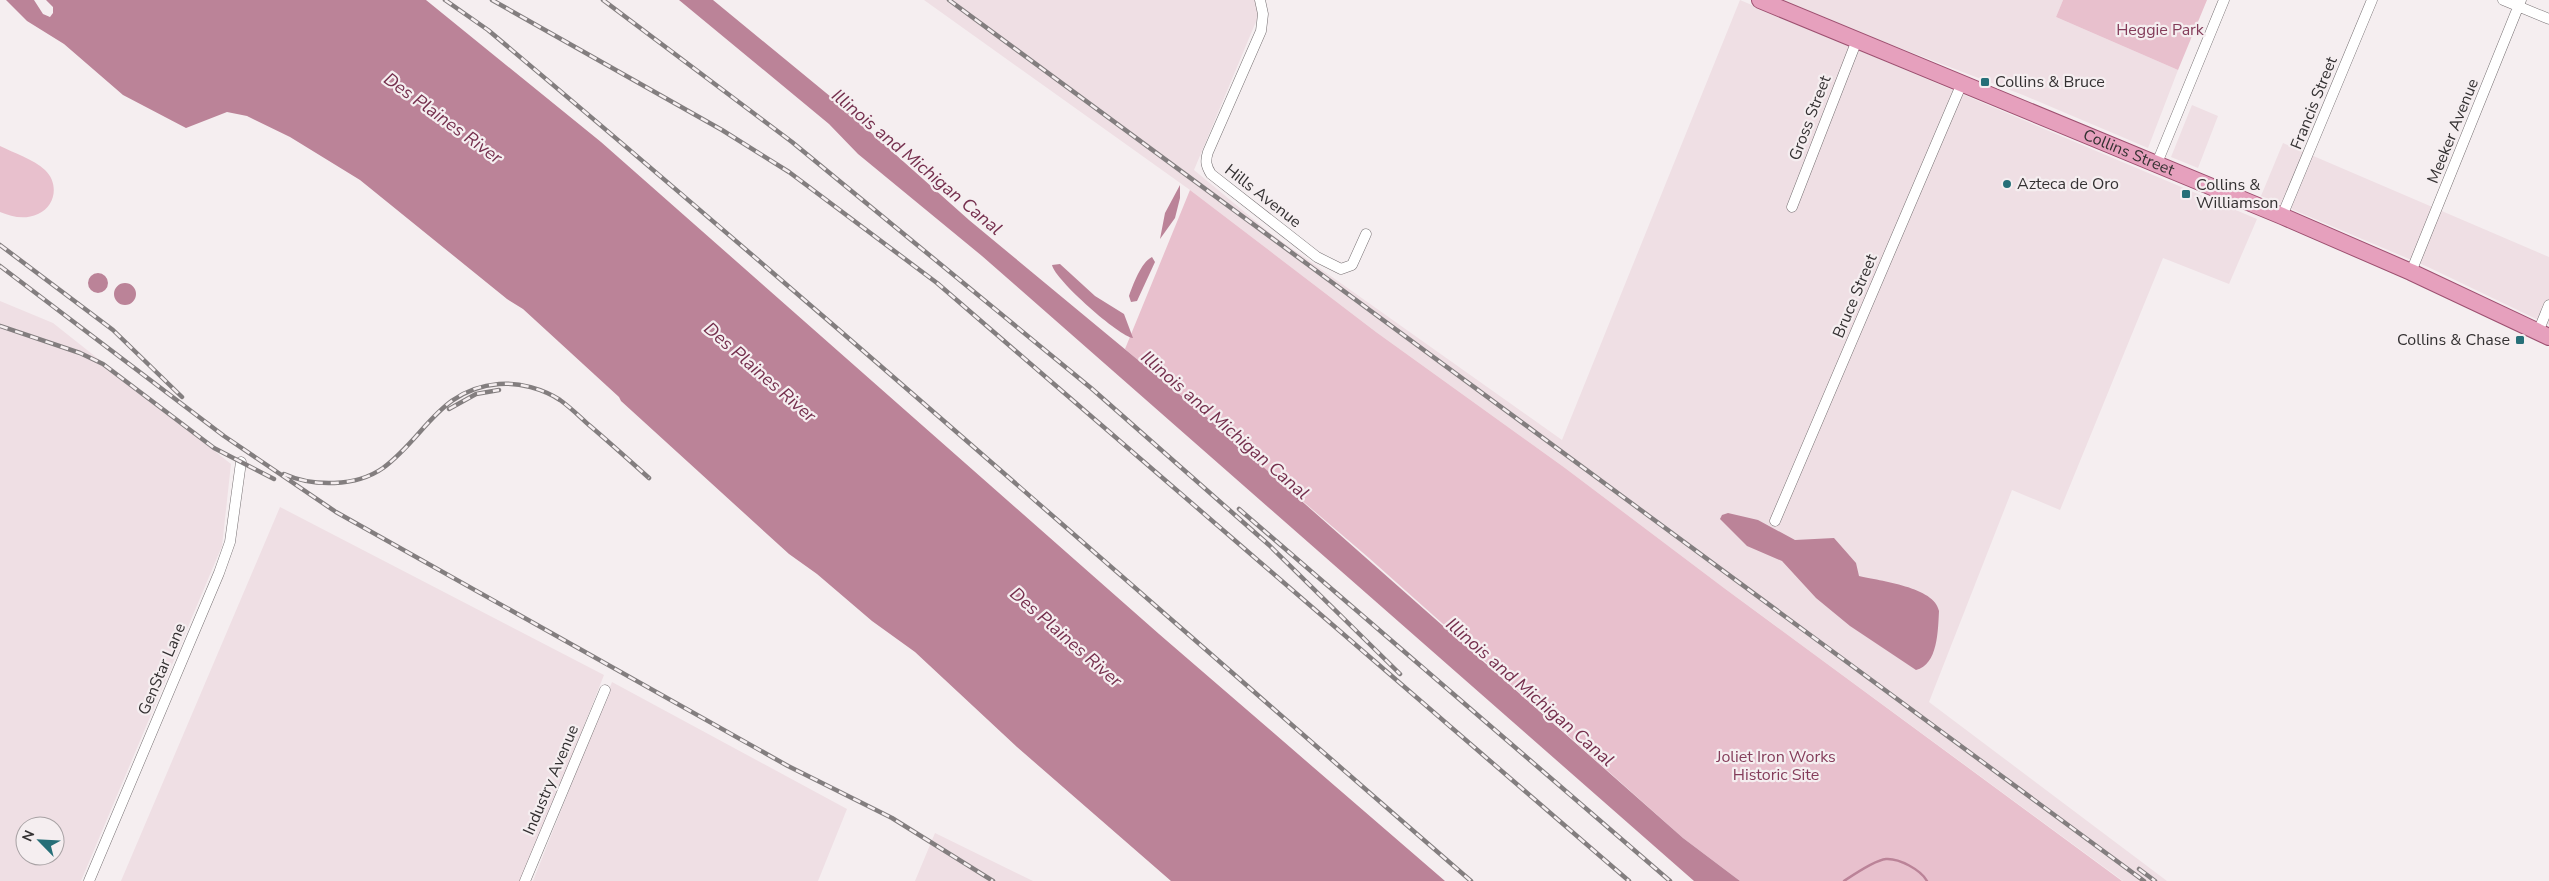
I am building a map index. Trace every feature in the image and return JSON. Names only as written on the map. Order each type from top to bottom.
[{"type":"main road","name":"Collins Street","points":[[1760,0],[2282,216],[2411,272],[2543,335]]},
{"type":"street","name":"Hills Avenue","points":[[1260,0],[1264,14],[1261,31],[1208,152],[1207,168],[1211,174],[1317,257],[1331,265],[1341,269],[1352,265],[1366,234]]},
{"type":"street","points":[[2157,164],[2224,0]]},
{"type":"street","name":"Francis Street","points":[[2282,216],[2372,0]]},
{"type":"street","points":[[2503,0],[2520,3],[2549,19]]},
{"type":"street","name":"Meeker Avenue","points":[[2411,272],[2520,3]]},
{"type":"street","name":"Gross Street","points":[[1792,207],[1856,40]]},
{"type":"street","name":"Bruce Street","points":[[1775,521],[1962,83]]},
{"type":"street","points":[[2543,335],[2549,304]]},
{"type":"street","name":"GenStar Lane","points":[[89,881],[230,542],[240,462]]},
{"type":"street","name":"Industry Avenue","points":[[525,881],[605,690]]},
{"type":"shaded area","points":[[924,0],[1265,0],[1194,170],[1270,233],[1562,440],[1740,0],[2257,219],[2229,284],[2163,258],[2060,510],[2012,490],[1929,702],[2167,881],[2123,881],[1724,588],[1565,468],[1376,332],[1190,190]]},
{"type":"shaded area","points":[[1774,0],[2063,0],[2056,17],[2178,70],[2148,148],[2023,95]]},
{"type":"shaded area","points":[[2192,105],[2218,116],[2198,168],[2171,157]]},
{"type":"shaded area","points":[[2283,143],[2549,257],[2549,325],[2428,267],[2261,196]]},
{"type":"shaded area","points":[[0,301],[53,323],[231,464],[222,546],[81,881],[0,881]]},
{"type":"shaded area","points":[[280,507],[604,675],[523,881],[121,881]]},
{"type":"shaded area","points":[[612,682],[847,809],[818,881],[533,881]]},
{"type":"shaded area","points":[[935,833],[1033,881],[915,881]]},
{"type":"green space","name":"Heggie Park","points":[[2063,0],[2207,0],[2178,70],[2056,17]]},
{"type":"green space","points":[[0,146],[35,163],[49,175],[54,188],[54,194],[49,206],[38,214],[23,217],[0,212]]},
{"type":"green space","name":"Joliet Iron Works Historic Site","points":[[1190,190],[1376,332],[1565,468],[1724,588],[2122,881],[1740,881],[1683,838],[1369,558],[1125,349]]},
{"type":"water","name":"Des Plaines River","points":[[6,0],[34,0],[43,14],[50,17],[53,13],[53,7],[46,0],[426,0],[601,142],[1159,634],[1445,881],[1171,881],[1017,747],[915,652],[872,621],[817,574],[789,554],[523,309],[507,299],[360,180],[290,137],[247,116],[227,112],[186,128],[123,95],[64,44],[27,21]]},
{"type":"water","name":"Illinois and Michigan Canal","points":[[679,0],[713,0],[831,97],[969,220],[1202,413],[1683,838],[1740,881],[1694,881],[982,256],[858,154],[829,124]]},
{"type":"water","points":[[1180,185],[1180,198],[1175,218],[1160,239],[1165,213]]},
{"type":"water","points":[[1152,257],[1155,262],[1137,301],[1131,302],[1129,296],[1138,274],[1144,264]]},
{"type":"water","points":[[1060,264],[1095,296],[1124,314],[1133,338],[1102,318],[1064,283],[1052,265]]},
{"type":"water","points":[[94,273],[102,273],[108,279],[108,287],[102,293],[94,293],[88,287],[88,279]]},
{"type":"water","points":[[125,283],[133,286],[136,294],[133,302],[125,305],[117,302],[114,294],[117,286]]},
{"type":"water","points":[[1728,513],[1758,520],[1795,540],[1834,538],[1856,563],[1859,576],[1905,586],[1928,596],[1935,603],[1939,611],[1935,646],[1929,661],[1923,667],[1916,670],[1850,626],[1816,598],[1782,561],[1747,546],[1720,519],[1722,515]]},
{"type":"waterway","points":[[1844,881],[1870,865],[1886,859],[1897,860],[1909,866],[1920,873],[1927,881]]},
{"type":"railway","points":[[445,0],[488,30],[736,241],[1471,881]]},
{"type":"railway","points":[[492,0],[722,130],[789,172],[937,283],[1629,881]]},
{"type":"railway","points":[[603,0],[792,142],[1091,388],[1269,545],[1400,674]]},
{"type":"railway","points":[[949,0],[2144,881]]},
{"type":"railway","points":[[0,245],[113,330],[182,397]]},
{"type":"railway","points":[[0,266],[224,436],[336,512],[788,766],[892,818],[993,881]]},
{"type":"railway","points":[[0,326],[80,353],[103,364],[214,448],[274,479]]},
{"type":"railway","points":[[284,474],[321,483],[347,482],[360,479],[383,468],[447,404],[479,388],[499,384],[515,384],[531,387],[560,400],[649,478]]},
{"type":"railway","points":[[449,409],[476,394],[499,390]]},
{"type":"railway","points":[[1239,509],[1670,881]]},
{"type":"railway","points":[[2139,869],[2155,881]]},
{"type":"place","name":"Collins & Bruce","points":[[1985,82]]},
{"type":"place","name":"Azteca de Oro","points":[[2007,184]]},
{"type":"place","name":"Collins & Williamson","points":[[2186,194]]},
{"type":"place","name":"Collins & Chase","points":[[2520,340]]}]
